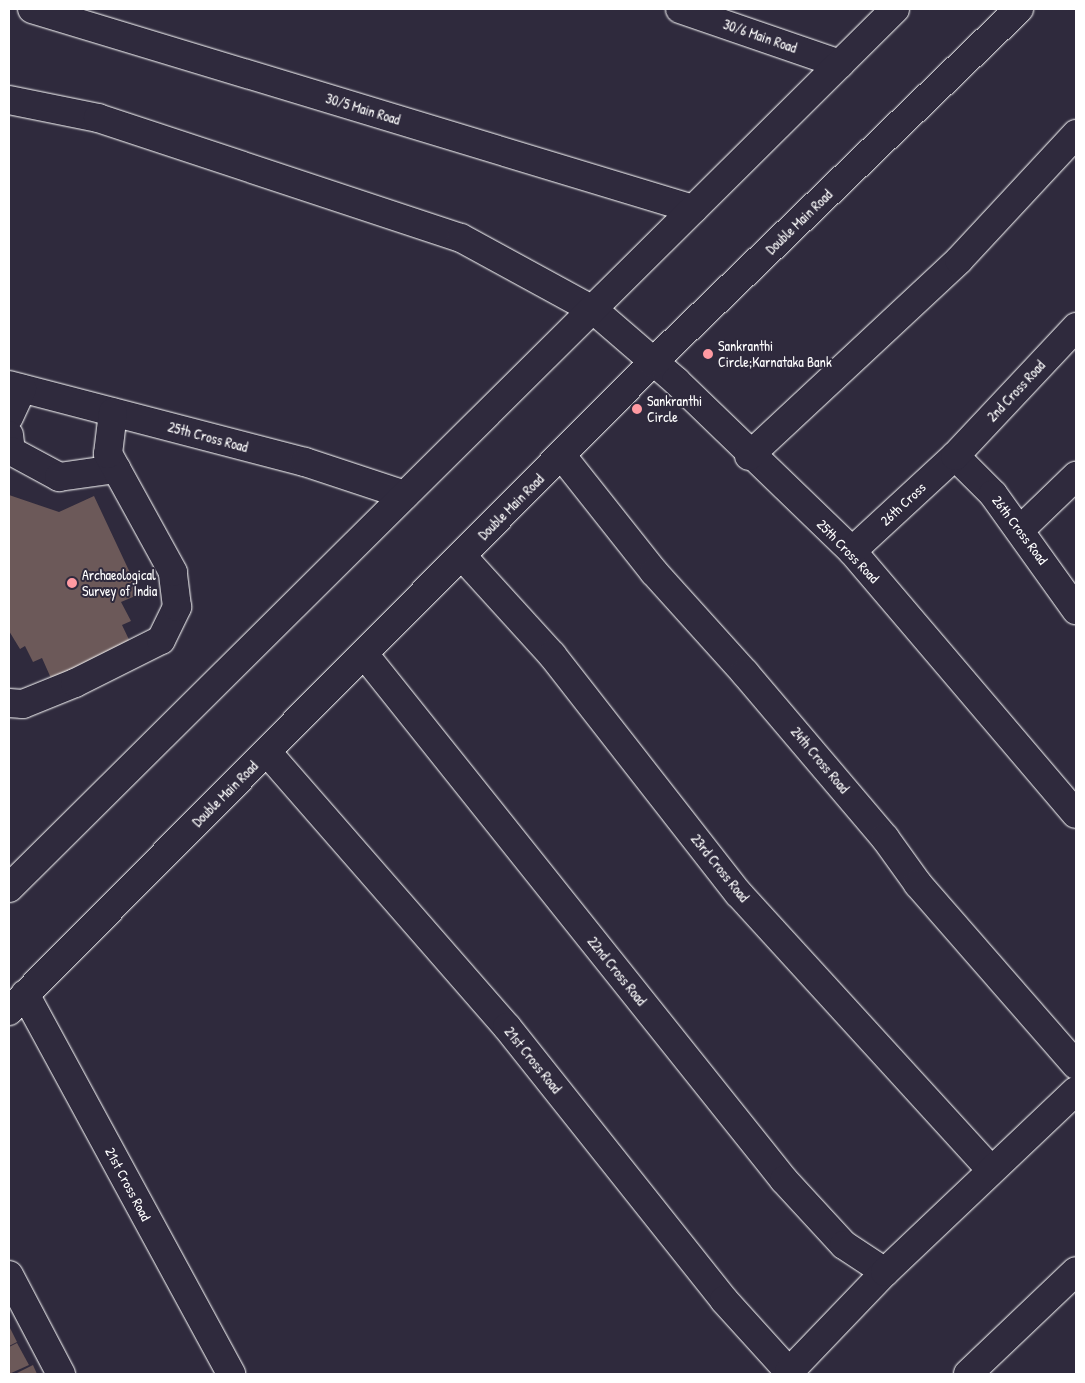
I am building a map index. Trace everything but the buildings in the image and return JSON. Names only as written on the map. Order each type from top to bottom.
[{"type":"street","name":"30/5 Main Road","points":[[32,9],[694,209]]},
{"type":"street","name":"30/6 Main Road","points":[[680,9],[840,64]]},
{"type":"street","points":[[9,888],[405,495],[595,311],[694,209],[896,9]]},
{"type":"street","name":"Double Main Road","points":[[17,1002],[652,364],[1019,9]]},
{"type":"street","name":"25th Cross Road","points":[[9,100],[98,118],[461,238],[595,311],[652,364],[676,381],[749,456],[852,551],[1076,814]]},
{"type":"street","points":[[749,456],[959,260],[1076,134]]},
{"type":"street","name":"2nd Cross Road","points":[[955,456],[1076,327]]},
{"type":"street","points":[[9,417],[15,387]]},
{"type":"street","name":"25th Cross Road","points":[[15,387],[305,462],[405,495]]},
{"type":"street","points":[[9,703],[23,704],[76,683],[161,640],[177,607],[173,572],[108,454],[113,412]]},
{"type":"street","points":[[9,435],[11,451],[59,477],[116,469]]},
{"type":"street","name":"24th Cross Road","points":[[562,456],[654,572],[745,673],[885,838],[918,884],[1076,1065]]},
{"type":"street","name":"26th Cross Road","points":[[955,456],[1020,530],[1076,610]]},
{"type":"street","name":"26th Cross","points":[[852,551],[955,456]]},
{"type":"street","points":[[1020,530],[1076,476]]},
{"type":"street","name":"23rd Cross Road","points":[[462,556],[552,655],[739,894],[991,1170]]},
{"type":"street","name":"22nd Cross Road","points":[[364,654],[784,1180],[844,1245],[885,1272]]},
{"type":"street","name":"21st Cross Road","points":[[267,752],[507,1028],[724,1300],[790,1373]]},
{"type":"street","name":"21st Cross Road","points":[[17,1002],[231,1374]]},
{"type":"street","points":[[790,1373],[885,1272],[1076,1091]]},
{"type":"street","points":[[968,1374],[1076,1271]]},
{"type":"street","points":[[9,1275],[61,1374]]},
{"type":"place","name":"Sankranthi Circle;Karnataka Bank","points":[[708,354]]},
{"type":"place","name":"Sankranthi Circle","points":[[637,409]]},
{"type":"place","name":"Archaeological Survey of India","points":[[72,583]]}]
